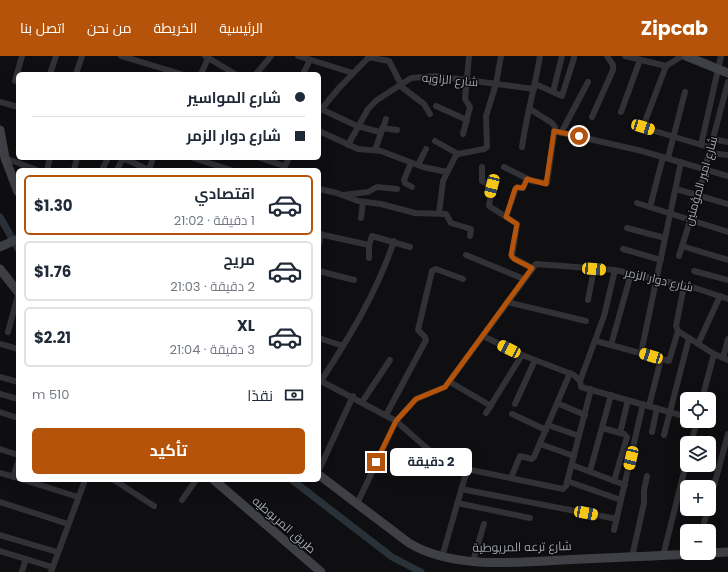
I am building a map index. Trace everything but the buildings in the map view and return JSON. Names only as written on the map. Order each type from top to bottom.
[{"type":"main road","points":[[686,56],[728,73]]},
{"type":"main road","points":[[0,130],[5,158],[16,187]]},
{"type":"main road","points":[[0,247],[15,240]]},
{"type":"main road","points":[[0,270],[16,290]]},
{"type":"main road","name":"شارع ترعه المريوطية","points":[[321,476],[409,543],[423,551],[442,557],[473,561],[500,562],[680,554]]},
{"type":"main road","name":"طريق المريوطيه","points":[[216,482],[321,572]]},
{"type":"main road","name":"شارع ترعه المريوطية","points":[[716,552],[728,552]]},
{"type":"street","points":[[18,72],[22,56]]},
{"type":"street","points":[[51,72],[56,56]]},
{"type":"street","points":[[77,72],[82,56]]},
{"type":"street","points":[[122,56],[174,72]]},
{"type":"street","points":[[258,72],[271,56]]},
{"type":"street","points":[[298,56],[353,72]]},
{"type":"street","points":[[463,134],[470,107],[465,102],[468,56]]},
{"type":"street","points":[[435,141],[458,154],[484,149],[487,147],[486,116],[496,84],[501,56]]},
{"type":"street","points":[[522,147],[540,56]]},
{"type":"street","points":[[562,56],[553,92],[563,95],[574,58]]},
{"type":"street","points":[[592,117],[613,70],[613,65],[607,56]]},
{"type":"street","points":[[625,56],[666,66]]},
{"type":"street","points":[[682,56],[666,66],[640,126],[728,155]]},
{"type":"street","points":[[701,145],[721,56]]},
{"type":"street","points":[[202,72],[207,57],[232,72]]},
{"type":"street","points":[[321,110],[353,72],[369,57],[389,61],[400,84],[408,93],[424,104],[430,114]]},
{"type":"street","points":[[304,72],[310,60]]},
{"type":"street","points":[[621,112],[640,60]]},
{"type":"street","name":"شارع الزاويه","points":[[348,145],[357,126],[368,109],[400,84],[412,78],[424,76],[496,84],[535,86],[553,92]]},
{"type":"street","points":[[561,133],[588,82]]},
{"type":"street","name":"شارع امير المؤمنين","points":[[679,256],[698,195],[728,82]]},
{"type":"street","points":[[650,207],[665,157],[674,137],[685,92]]},
{"type":"street","points":[[0,102],[16,106]]},
{"type":"street","points":[[436,106],[467,120]]},
{"type":"street","points":[[504,166],[527,179],[545,184],[547,182],[554,125],[530,109]]},
{"type":"street","points":[[321,111],[357,126],[381,130],[398,130]]},
{"type":"street","points":[[375,150],[386,119]]},
{"type":"street","points":[[554,131],[665,157],[728,176]]},
{"type":"street","points":[[321,132],[362,150],[375,150],[411,163],[447,172]]},
{"type":"street","points":[[713,139],[728,142]]},
{"type":"street","points":[[418,165],[426,149]]},
{"type":"street","points":[[439,213],[441,190],[447,172],[458,154]]},
{"type":"street","points":[[5,158],[32,168]]},
{"type":"street","points":[[24,165],[25,160]]},
{"type":"street","points":[[127,160],[145,168]]},
{"type":"street","points":[[200,160],[225,168]]},
{"type":"street","points":[[265,160],[283,168]]},
{"type":"street","points":[[641,353],[681,162]]},
{"type":"street","points":[[411,163],[404,180],[405,183],[412,187]]},
{"type":"street","points":[[357,504],[396,421],[416,399],[423,395],[441,390],[450,382],[532,268],[512,257],[517,224],[489,206],[492,186],[482,181],[482,167]]},
{"type":"street","points":[[506,217],[516,188],[523,188],[527,179]]},
{"type":"street","points":[[341,195],[368,192],[377,187],[397,189]]},
{"type":"street","points":[[676,189],[728,204]]},
{"type":"street","points":[[321,190],[363,202],[381,204],[414,213],[446,214],[451,223],[471,229],[470,236]]},
{"type":"street","points":[[361,218],[363,202]]},
{"type":"street","points":[[637,203],[728,232]]},
{"type":"street","points":[[627,228],[665,238]]},
{"type":"street","points":[[321,234],[369,245]]},
{"type":"street","points":[[369,258],[369,245],[372,236],[394,241],[410,247]]},
{"type":"street","points":[[321,379],[360,320],[376,289],[394,241]]},
{"type":"street","points":[[682,246],[728,260]]},
{"type":"street","points":[[623,249],[661,260]]},
{"type":"street","points":[[466,255],[524,279]]},
{"type":"street","name":"شارع دوار الزمر","points":[[532,268],[539,263],[615,270],[684,286],[728,299]]},
{"type":"street","points":[[386,415],[426,338],[418,330],[432,271],[436,269],[463,279]]},
{"type":"street","points":[[588,300],[594,269]]},
{"type":"street","points":[[615,270],[596,341],[580,381],[581,387],[680,415]]},
{"type":"street","points":[[694,271],[728,280]]},
{"type":"street","points":[[321,272],[354,280]]},
{"type":"street","points":[[612,345],[631,274]]},
{"type":"street","points":[[596,341],[670,360],[678,331],[676,326],[684,286]]},
{"type":"street","points":[[698,344],[720,296]]},
{"type":"street","points":[[8,332],[16,302]]},
{"type":"street","points":[[507,302],[586,321]]},
{"type":"street","points":[[678,331],[714,354],[725,359],[728,339]]},
{"type":"street","points":[[482,336],[522,355],[570,373],[580,381]]},
{"type":"street","points":[[664,435],[689,338]]},
{"type":"street","points":[[321,339],[343,346]]},
{"type":"street","points":[[0,344],[16,348]]},
{"type":"street","points":[[704,392],[714,354]]},
{"type":"street","points":[[486,413],[522,355]]},
{"type":"street","points":[[614,530],[624,485],[660,358]]},
{"type":"street","points":[[362,402],[390,360]]},
{"type":"street","points":[[515,404],[535,360]]},
{"type":"street","points":[[511,478],[520,456],[533,459],[570,373]]},
{"type":"street","points":[[0,377],[16,381]]},
{"type":"street","points":[[321,380],[396,421],[438,458],[452,466],[565,489],[591,389]]},
{"type":"street","points":[[450,382],[491,406]]},
{"type":"street","points":[[0,394],[16,398]]},
{"type":"street","points":[[590,472],[610,395]]},
{"type":"street","points":[[321,466],[352,396]]},
{"type":"street","points":[[620,433],[628,400]]},
{"type":"street","points":[[557,404],[585,415]]},
{"type":"street","points":[[652,432],[657,408]]},
{"type":"street","points":[[0,412],[16,417]]},
{"type":"street","points":[[512,414],[547,427],[579,436]]},
{"type":"street","points":[[602,428],[625,434],[627,438],[614,481]]},
{"type":"street","points":[[716,480],[728,434]]},
{"type":"street","points":[[540,444],[574,456]]},
{"type":"street","points":[[0,449],[16,455]]},
{"type":"street","points":[[572,465],[624,485]]},
{"type":"street","points":[[442,557],[467,470]]},
{"type":"street","points":[[0,472],[15,477]]},
{"type":"street","points":[[663,556],[684,472]]},
{"type":"street","points":[[632,557],[644,503],[644,490],[647,476]]},
{"type":"street","points":[[568,481],[621,500]]},
{"type":"street","points":[[30,482],[78,497]]},
{"type":"street","points":[[0,551],[26,559],[52,570],[84,482]]},
{"type":"street","points":[[117,482],[154,506]]},
{"type":"street","points":[[182,500],[195,482]]},
{"type":"street","points":[[461,490],[617,519]]},
{"type":"street","points":[[0,502],[68,524]]},
{"type":"street","points":[[457,503],[530,518]]},
{"type":"street","points":[[473,561],[484,524]]},
{"type":"street","points":[[0,535],[58,552]]},
{"type":"street","points":[[22,571],[26,559]]},
{"type":"waterway","points":[[0,217],[16,245]]},
{"type":"waterway","points":[[295,482],[392,557],[421,572]]},
{"type":"route","points":[[376,462],[396,421],[405,409],[423,395],[430,392],[436,392],[445,387],[532,268],[514,259],[511,255],[517,223],[506,217],[515,189],[517,187],[523,188],[527,179],[545,184],[547,183],[554,131],[579,136]]}]
